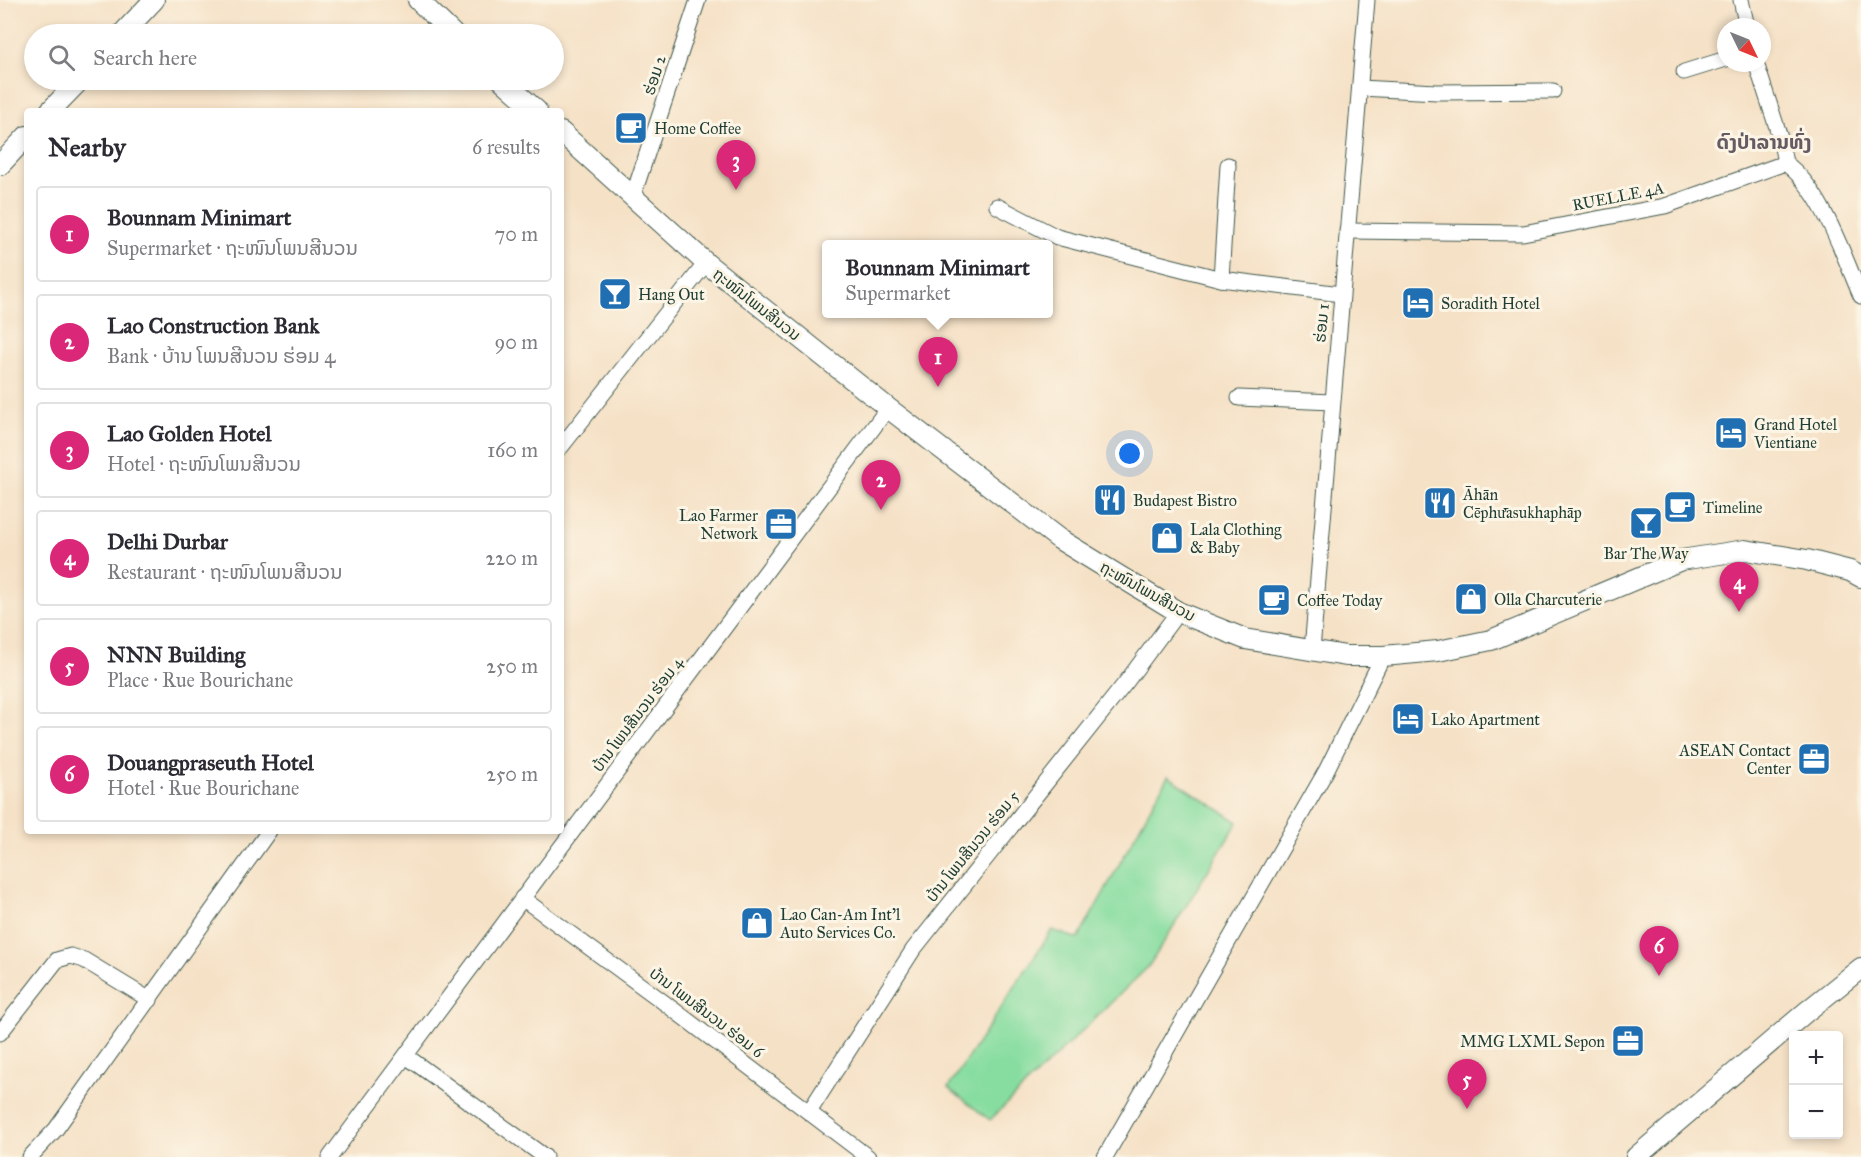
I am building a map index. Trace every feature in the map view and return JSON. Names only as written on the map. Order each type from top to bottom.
[{"type":"street","points":[[131,24],[154,0]]},
{"type":"street","points":[[418,0],[443,24]]},
{"type":"street","name":"ຮ່ອມ 2","points":[[633,196],[698,0]]},
{"type":"street","name":"ຮ່ອມ 1","points":[[1312,650],[1367,0]]},
{"type":"street","points":[[1741,0],[1745,18]]},
{"type":"street","points":[[1684,72],[1717,63]]},
{"type":"street","points":[[1758,72],[1780,137],[1785,163],[1798,172],[1822,208],[1861,296]]},
{"type":"street","points":[[1360,88],[1437,92],[1553,91]]},
{"type":"street","points":[[53,108],[70,90]]},
{"type":"street","points":[[513,90],[534,108]]},
{"type":"street","name":"ຖະໜົນໂພນສີນວນ","points":[[564,135],[706,263],[888,408],[1059,539],[1178,612],[1245,639],[1346,656],[1383,656],[1438,651],[1491,640],[1681,560],[1745,550],[1807,560],[1861,577]]},
{"type":"street","points":[[0,165],[24,139]]},
{"type":"street","name":"RUELLE 4A","points":[[1347,231],[1523,233],[1665,206],[1785,163]]},
{"type":"street","points":[[1221,279],[1228,165]]},
{"type":"street","points":[[997,206],[1057,237],[1221,279],[1341,294]]},
{"type":"street","points":[[564,443],[706,263]]},
{"type":"street","points":[[1239,398],[1332,402]]},
{"type":"street","name":"ບ້ານ ໂພນສີນວນ ຮ່ອມ 4","points":[[330,1157],[888,408]]},
{"type":"street","name":"ບ້ານ ໂພນສີນວນ ຮ່ອມ 5","points":[[809,1112],[913,950],[1178,612]]},
{"type":"street","points":[[1105,1157],[1326,771],[1383,656]]},
{"type":"street","points":[[30,1157],[56,1128],[150,1000],[267,834]]},
{"type":"street","name":"ບ້ານ ໂພນສີນວນ ຮ່ອມ 6","points":[[522,898],[868,1157]]},
{"type":"street","points":[[0,1033],[57,960],[70,956],[84,960],[150,1000]]},
{"type":"street","points":[[1635,1157],[1861,968]]},
{"type":"street","points":[[406,1056],[545,1157]]},
{"type":"green space","points":[[1168,776],[1238,822],[1149,966],[990,1120],[948,1088],[1052,930],[1078,939]]},
{"type":"place","name":"Home Coffee","points":[[631,128]]},
{"type":"place","name":"Lao Golden Hotel","points":[[736,190]]},
{"type":"place","name":"Hang Out","points":[[615,294]]},
{"type":"place","name":"Soradith Hotel","points":[[1418,303]]},
{"type":"place","name":"Bounnam Minimart","points":[[938,387]]},
{"type":"place","name":"Grand Hotel Vientiane","points":[[1731,433]]},
{"type":"place","name":"Budapest Bistro","points":[[1110,500]]},
{"type":"place","name":"Āhān Cēphư̄asukhaphāp","points":[[1440,503]]},
{"type":"place","name":"Timeline","points":[[1680,507]]},
{"type":"place","name":"Lao Construction Bank","points":[[881,510]]},
{"type":"place","name":"Bar The Way","points":[[1646,523]]},
{"type":"place","name":"Lao Farmer Network","points":[[781,524]]},
{"type":"place","name":"Lala Clothing & Baby","points":[[1167,538]]},
{"type":"place","name":"Olla Charcuterie","points":[[1471,599]]},
{"type":"place","name":"Coffee Today","points":[[1274,600]]},
{"type":"place","name":"Delhi Durbar","points":[[1739,612]]},
{"type":"place","name":"Lako Apartment","points":[[1408,719]]},
{"type":"place","name":"ASEAN Contact Center","points":[[1814,759]]},
{"type":"place","name":"Lao Can-Am Int'l Auto Services Co.","points":[[757,923]]},
{"type":"place","name":"Douangpraseuth Hotel","points":[[1659,976]]},
{"type":"place","name":"MMG LXML Sepon","points":[[1628,1041]]},
{"type":"place","name":"NNN Building","points":[[1467,1109]]},
{"type":"district","name":"ດົງປ່າລານທົ່ງ","points":[[1764,142]]}]
